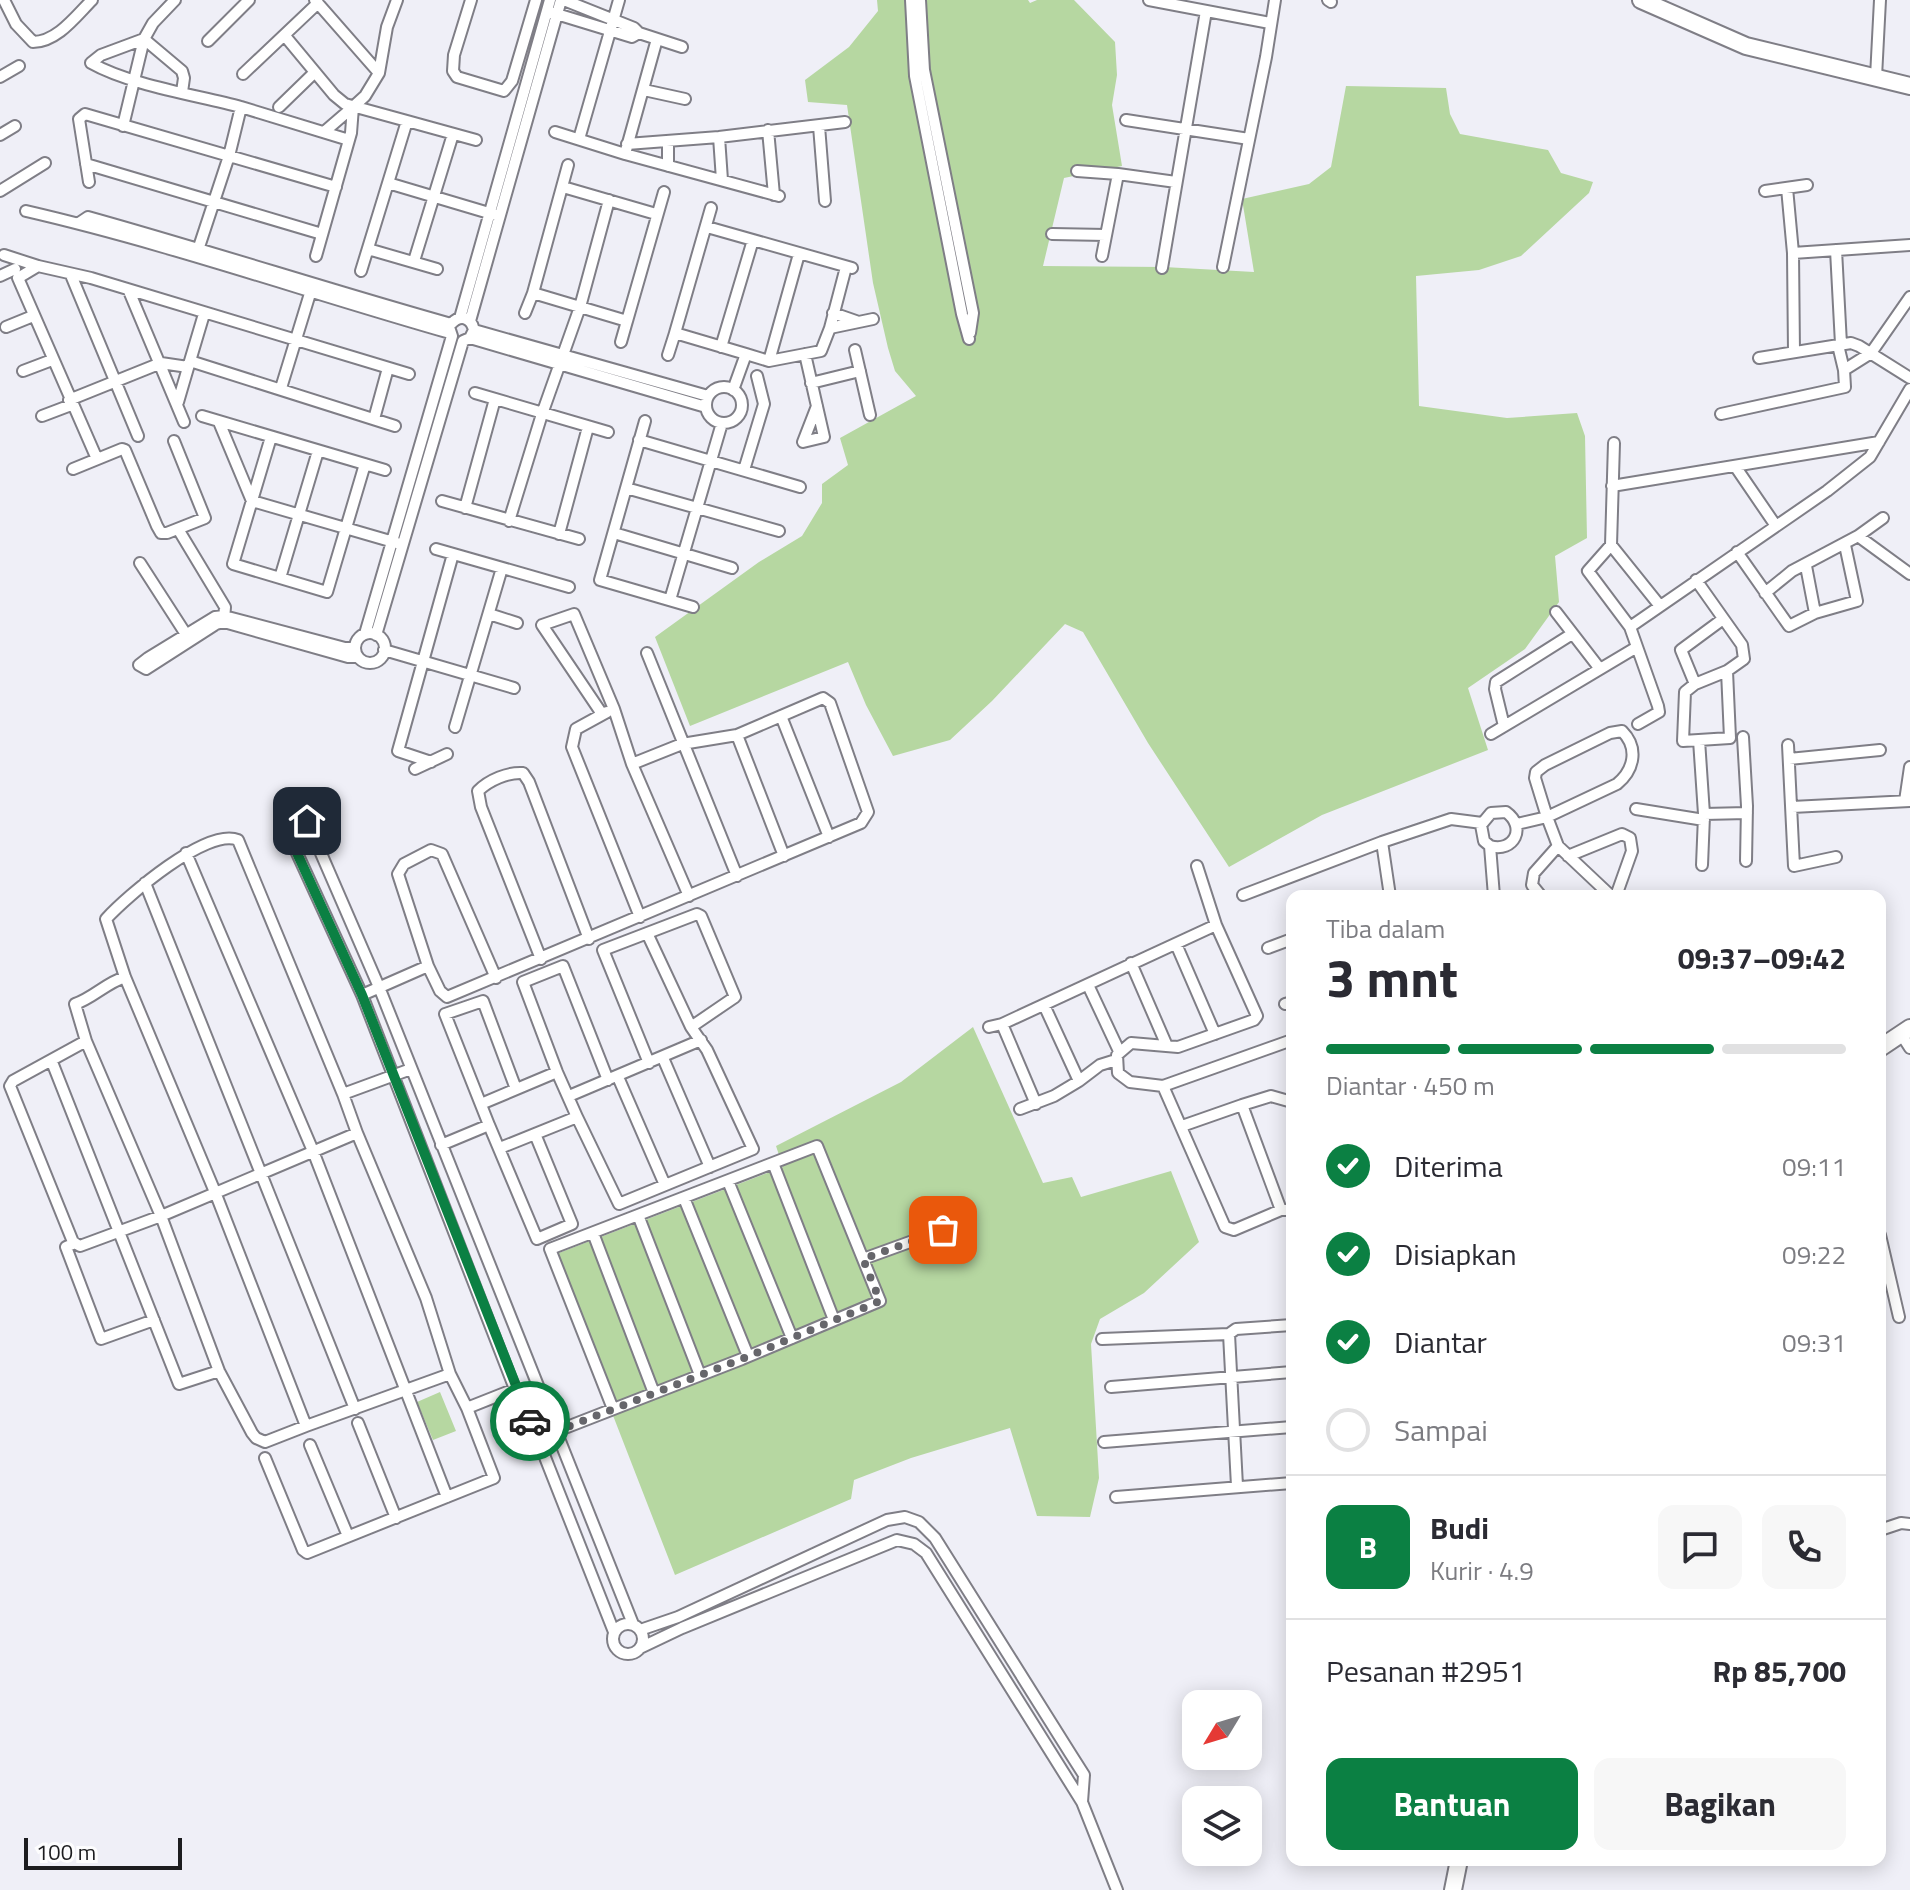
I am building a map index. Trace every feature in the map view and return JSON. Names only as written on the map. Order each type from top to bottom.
[{"type":"main road","points":[[1641,0],[1746,46],[1910,86]]},
{"type":"main road","points":[[1886,1046],[1907,1037]]},
{"type":"main road","points":[[1453,1890],[1458,1866]]},
{"type":"street","points":[[10,2],[16,24],[33,42],[40,42],[60,32],[92,0]]},
{"type":"street","points":[[123,126],[144,39],[153,23],[175,0]]},
{"type":"street","points":[[208,41],[249,0]]},
{"type":"street","points":[[324,132],[365,96],[379,73],[387,27],[397,0]]},
{"type":"street","points":[[471,0],[454,55],[453,71],[457,77],[504,91],[512,81],[536,0]]},
{"type":"street","points":[[371,635],[551,8],[562,0],[632,37],[639,33],[682,47]]},
{"type":"street","points":[[579,139],[619,0]]},
{"type":"street","points":[[911,0],[915,76],[969,339],[973,313],[924,70],[920,0]]},
{"type":"street","points":[[1149,0],[1270,23]]},
{"type":"street","points":[[1223,267],[1275,0]]},
{"type":"street","points":[[1876,77],[1880,0]]},
{"type":"street","points":[[243,74],[317,2],[379,73]]},
{"type":"street","points":[[551,8],[610,24]]},
{"type":"street","points":[[1162,268],[1206,11]]},
{"type":"street","points":[[285,36],[345,104],[476,140]]},
{"type":"street","points":[[144,39],[101,55],[91,63],[134,80],[241,107],[349,140]]},
{"type":"street","points":[[144,39],[182,71],[182,92]]},
{"type":"street","points":[[626,149],[657,39]]},
{"type":"street","points":[[0,77],[19,66]]},
{"type":"street","points":[[279,107],[315,72]]},
{"type":"street","points":[[644,90],[685,99]]},
{"type":"street","points":[[197,252],[229,156],[241,107]]},
{"type":"street","points":[[316,256],[349,140],[353,107]]},
{"type":"street","points":[[89,182],[79,119],[85,114],[336,187]]},
{"type":"street","points":[[1126,120],[1249,139]]},
{"type":"street","points":[[361,271],[407,121]]},
{"type":"street","points":[[626,149],[845,122]]},
{"type":"street","points":[[0,135],[15,126]]},
{"type":"street","points":[[819,126],[825,201]]},
{"type":"street","points":[[555,132],[626,149],[668,166],[777,196],[768,130]]},
{"type":"street","points":[[414,261],[453,134]]},
{"type":"street","points":[[719,137],[722,180]]},
{"type":"street","points":[[668,142],[668,166]]},
{"type":"street","points":[[0,191],[45,163]]},
{"type":"street","points":[[86,164],[322,234]]},
{"type":"street","points":[[525,313],[568,165]]},
{"type":"street","points":[[1077,171],[1176,182]]},
{"type":"street","points":[[1102,256],[1118,174]]},
{"type":"street","points":[[388,183],[494,215]]},
{"type":"street","points":[[1765,191],[1807,185]]},
{"type":"street","points":[[563,187],[656,214]]},
{"type":"street","points":[[1787,188],[1793,253],[1794,352]]},
{"type":"street","points":[[621,342],[664,192]]},
{"type":"street","points":[[509,521],[580,307],[609,200]]},
{"type":"street","points":[[668,355],[711,208]]},
{"type":"street","points":[[26,211],[79,223],[88,217],[311,289],[707,402]]},
{"type":"street","points":[[675,333],[769,361],[821,351],[849,267],[707,227]]},
{"type":"street","points":[[1052,234],[1106,235]]},
{"type":"street","points":[[721,347],[753,240]]},
{"type":"street","points":[[1793,253],[1908,248]]},
{"type":"street","points":[[368,249],[437,269]]},
{"type":"street","points":[[1721,414],[1845,387],[1836,250]]},
{"type":"street","points":[[769,361],[799,254]]},
{"type":"street","points":[[97,459],[7,256],[91,278],[409,374]]},
{"type":"street","points":[[0,276],[38,266]]},
{"type":"street","points":[[71,275],[138,436]]},
{"type":"street","points":[[281,388],[311,289]]},
{"type":"street","points":[[129,291],[184,422]]},
{"type":"street","points":[[533,293],[627,321]]},
{"type":"street","points":[[1844,370],[1871,353],[1910,297]]},
{"type":"street","points":[[833,313],[856,321],[873,319]]},
{"type":"street","points":[[178,402],[204,314]]},
{"type":"street","points":[[6,327],[33,316]]},
{"type":"street","points":[[830,328],[851,325],[856,321]]},
{"type":"street","points":[[1759,358],[1851,343],[1910,378]]},
{"type":"street","points":[[855,350],[870,415]]},
{"type":"street","points":[[733,390],[746,354]]},
{"type":"street","points":[[805,354],[817,406]]},
{"type":"street","points":[[23,371],[52,360]]},
{"type":"street","points":[[42,416],[161,363],[189,364],[281,388],[395,426]]},
{"type":"street","points":[[374,419],[388,368]]},
{"type":"street","points":[[811,383],[860,371]]},
{"type":"street","points":[[744,470],[764,404],[757,376]]},
{"type":"street","points":[[719,387],[733,390],[739,395],[741,411],[730,423],[714,421],[707,402],[719,387]]},
{"type":"street","points":[[1630,627],[1838,483],[1870,457],[1910,389]]},
{"type":"street","points":[[475,393],[608,432]]},
{"type":"street","points":[[465,508],[495,399]]},
{"type":"street","points":[[202,416],[385,470]]},
{"type":"street","points":[[645,421],[600,580],[693,607]]},
{"type":"street","points":[[219,422],[252,501]]},
{"type":"street","points":[[670,600],[722,423]]},
{"type":"street","points":[[559,534],[588,427]]},
{"type":"street","points":[[271,437],[233,564],[327,592],[365,464]]},
{"type":"street","points":[[639,440],[800,487]]},
{"type":"street","points":[[73,469],[125,450],[161,533],[178,529],[205,518],[205,513],[174,441]]},
{"type":"street","points":[[1612,486],[1879,442]]},
{"type":"street","points":[[1614,443],[1611,545],[1660,606]]},
{"type":"street","points":[[280,578],[318,451]]},
{"type":"street","points":[[1735,466],[1776,526]]},
{"type":"street","points":[[626,488],[779,531]]},
{"type":"street","points":[[252,501],[397,543]]},
{"type":"street","points":[[442,501],[579,539]]},
{"type":"street","points":[[1765,593],[1792,571],[1845,545],[1883,518]]},
{"type":"street","points":[[178,529],[225,607],[224,619]]},
{"type":"street","points":[[614,533],[732,568]]},
{"type":"street","points":[[1858,536],[1910,574]]},
{"type":"street","points":[[1611,545],[1589,566],[1588,574],[1630,627],[1659,712],[1638,724]]},
{"type":"street","points":[[1737,552],[1789,626],[1815,613],[1857,601],[1845,545]]},
{"type":"street","points":[[436,549],[569,587]]},
{"type":"street","points":[[431,762],[398,751],[453,554]]},
{"type":"street","points":[[140,563],[189,638],[224,619],[348,657],[356,652]]},
{"type":"street","points":[[1806,566],[1815,613]]},
{"type":"street","points":[[455,727],[502,568]]},
{"type":"street","points":[[1696,580],[1742,645],[1744,659],[1685,692],[1683,741],[1746,737],[1746,861]]},
{"type":"street","points":[[1556,612],[1600,669]]},
{"type":"street","points":[[489,614],[517,623]]},
{"type":"street","points":[[602,714],[542,625],[574,614],[614,709],[632,764],[689,896]]},
{"type":"street","points":[[1695,684],[1681,650],[1723,619]]},
{"type":"street","points":[[1504,726],[1496,682],[1572,634]]},
{"type":"street","points":[[371,635],[381,639],[384,650],[373,663],[367,663],[356,652],[356,642],[371,635]]},
{"type":"street","points":[[1491,734],[1637,647]]},
{"type":"street","points":[[384,650],[514,688]]},
{"type":"street","points":[[647,653],[737,876]]},
{"type":"street","points":[[1727,671],[1730,738]]},
{"type":"street","points":[[496,978],[442,854],[431,850],[404,864],[398,874],[428,966],[440,991],[447,997],[496,978],[589,939],[861,823],[868,812],[830,703],[823,698],[737,735],[682,744],[632,764]]},
{"type":"street","points":[[614,709],[576,729],[572,747],[640,917]]},
{"type":"street","points":[[781,716],[829,837]]},
{"type":"street","points":[[1517,824],[1547,817],[1617,784],[1625,777],[1634,758],[1622,731],[1610,733],[1536,772],[1536,783],[1547,817],[1558,846],[1607,890]]},
{"type":"street","points":[[737,735],[784,856]]},
{"type":"street","points":[[1699,740],[1704,817],[1702,865]]},
{"type":"street","points":[[1788,745],[1794,866],[1836,857]]},
{"type":"street","points":[[1789,759],[1880,750]]},
{"type":"street","points":[[415,769],[447,754]]},
{"type":"street","points":[[1792,807],[1907,801],[1910,767]]},
{"type":"street","points":[[541,959],[481,807],[478,791],[485,784],[523,773],[589,939]]},
{"type":"street","points":[[640,1648],[643,1640],[531,1370],[379,987],[307,821],[305,806],[298,799],[291,800],[282,808],[280,816],[362,995],[614,1632],[613,1644],[619,1652],[628,1655],[682,1628],[897,1540],[914,1544],[926,1553],[1082,1802],[1117,1890]]},
{"type":"street","points":[[1636,809],[1704,817],[1747,813]]},
{"type":"street","points":[[1490,846],[1507,847],[1518,833],[1517,824],[1506,812],[1491,813],[1482,823],[1481,833],[1490,846],[1494,890]]},
{"type":"street","points":[[1243,895],[1451,819],[1482,823]]},
{"type":"street","points":[[1568,856],[1622,834],[1630,838],[1632,851],[1616,890]]},
{"type":"street","points":[[265,1458],[303,1550],[311,1551],[494,1478],[467,1408],[450,1374],[426,1298],[238,840],[229,838],[186,853],[145,883],[105,922],[306,1426]]},
{"type":"street","points":[[1382,842],[1389,890]]},
{"type":"street","points":[[1534,890],[1532,879],[1558,846]]},
{"type":"street","points":[[186,853],[313,1151],[447,1497]]},
{"type":"street","points":[[1020,1109],[1079,1081],[1118,1056],[1131,1043],[1178,1047],[1254,1020],[1258,1013],[1216,925],[1197,866]]},
{"type":"street","points":[[145,883],[355,1409]]},
{"type":"street","points":[[649,1063],[603,950],[697,914],[701,916],[735,997],[691,1027]]},
{"type":"street","points":[[989,1027],[1002,1024],[1216,925]]},
{"type":"street","points":[[647,933],[753,1149],[619,1204],[557,1072],[523,982],[563,966],[665,1185]]},
{"type":"street","points":[[1268,948],[1286,941]]},
{"type":"street","points":[[1176,944],[1215,1034]]},
{"type":"street","points":[[1131,963],[1167,1046]]},
{"type":"street","points":[[362,995],[428,966]]},
{"type":"street","points":[[125,977],[75,1004],[86,1041],[161,1216],[219,1371],[252,1433],[260,1441],[270,1441],[450,1374]]},
{"type":"street","points":[[1088,985],[1118,1056],[1118,1073],[1123,1079],[1163,1086],[1286,1042]]},
{"type":"street","points":[[516,1089],[483,1001],[445,1014],[537,1239],[572,1224],[535,1134]]},
{"type":"street","points":[[1044,1005],[1079,1081]]},
{"type":"street","points":[[1002,1024],[1036,1104]]},
{"type":"street","points":[[569,1096],[701,1040]]},
{"type":"street","points":[[86,1041],[13,1081],[10,1090],[75,1243],[80,1246],[161,1216],[357,1133]]},
{"type":"street","points":[[663,1058],[710,1167]]},
{"type":"street","points":[[52,1062],[179,1384],[219,1371]]},
{"type":"street","points":[[343,1094],[411,1069]]},
{"type":"street","points":[[481,1104],[557,1072]]},
{"type":"street","points":[[1163,1086],[1225,1227],[1234,1230],[1286,1210]]},
{"type":"street","points":[[1182,1126],[1271,1096],[1286,1100]]},
{"type":"street","points":[[1242,1105],[1286,1208]]},
{"type":"street","points":[[500,1148],[577,1117]]},
{"type":"street","points":[[441,1145],[489,1125]]},
{"type":"street","points":[[539,1442],[557,1431],[748,1356],[880,1301],[817,1146],[550,1249],[613,1409]]},
{"type":"street","points":[[773,1163],[834,1320]]},
{"type":"street","points":[[728,1181],[792,1338]]},
{"type":"street","points":[[684,1198],[748,1356]]},
{"type":"street","points":[[638,1215],[700,1375]]},
{"type":"street","points":[[863,1259],[943,1230]]},
{"type":"street","points":[[593,1233],[654,1393]]},
{"type":"street","points":[[75,1243],[66,1247],[101,1339],[154,1320]]},
{"type":"street","points":[[1886,1261],[1899,1317]]},
{"type":"street","points":[[1102,1339],[1229,1334],[1236,1329],[1286,1325]]},
{"type":"street","points":[[1229,1334],[1237,1486]]},
{"type":"street","points":[[467,1408],[514,1384],[531,1370]]},
{"type":"street","points":[[1111,1387],[1286,1372]]},
{"type":"street","points":[[358,1423],[396,1518]]},
{"type":"street","points":[[1104,1442],[1286,1427]]},
{"type":"street","points":[[310,1445],[348,1536]]},
{"type":"street","points":[[1116,1497],[1286,1483]]},
{"type":"street","points":[[614,1632],[623,1625],[636,1627],[678,1617],[887,1520],[905,1517],[919,1522],[946,1552],[1084,1775],[1082,1802]]},
{"type":"street","points":[[1886,1528],[1901,1523],[1910,1524]]},
{"type":"green space","points":[[877,0],[1028,0],[1030,3],[1037,0],[1074,0],[1115,42],[1117,75],[1112,105],[1122,166],[1064,178],[1043,266],[1164,267],[1254,272],[1242,199],[1309,184],[1331,167],[1346,86],[1446,88],[1450,114],[1460,134],[1548,150],[1561,173],[1593,182],[1589,193],[1521,256],[1479,270],[1416,276],[1419,406],[1507,418],[1577,413],[1585,436],[1587,538],[1555,556],[1559,602],[1525,649],[1468,688],[1488,750],[1322,815],[1229,867],[1148,743],[1083,632],[1065,624],[950,740],[893,756],[848,662],[690,726],[655,637],[759,562],[802,536],[822,503],[822,484],[848,465],[840,438],[916,396],[895,371],[888,348],[873,283],[847,105],[808,102],[805,80],[849,47],[878,11]]},
{"type":"green space","points":[[973,1027],[1043,1183],[1072,1177],[1081,1197],[1171,1171],[1199,1242],[1144,1293],[1100,1319],[1091,1344],[1099,1478],[1090,1517],[1037,1516],[1010,1428],[911,1458],[854,1480],[851,1499],[675,1575],[551,1256],[783,1167],[776,1146],[901,1082]]},
{"type":"green space","points":[[440,1392],[456,1431],[433,1440],[417,1402]]},
{"type":"way so far","points":[[530,1421],[539,1442],[557,1431],[880,1301],[863,1259],[943,1230]]},
{"type":"route","points":[[307,821],[305,806],[298,799],[291,800],[282,808],[280,816],[362,995],[530,1421]]}]
